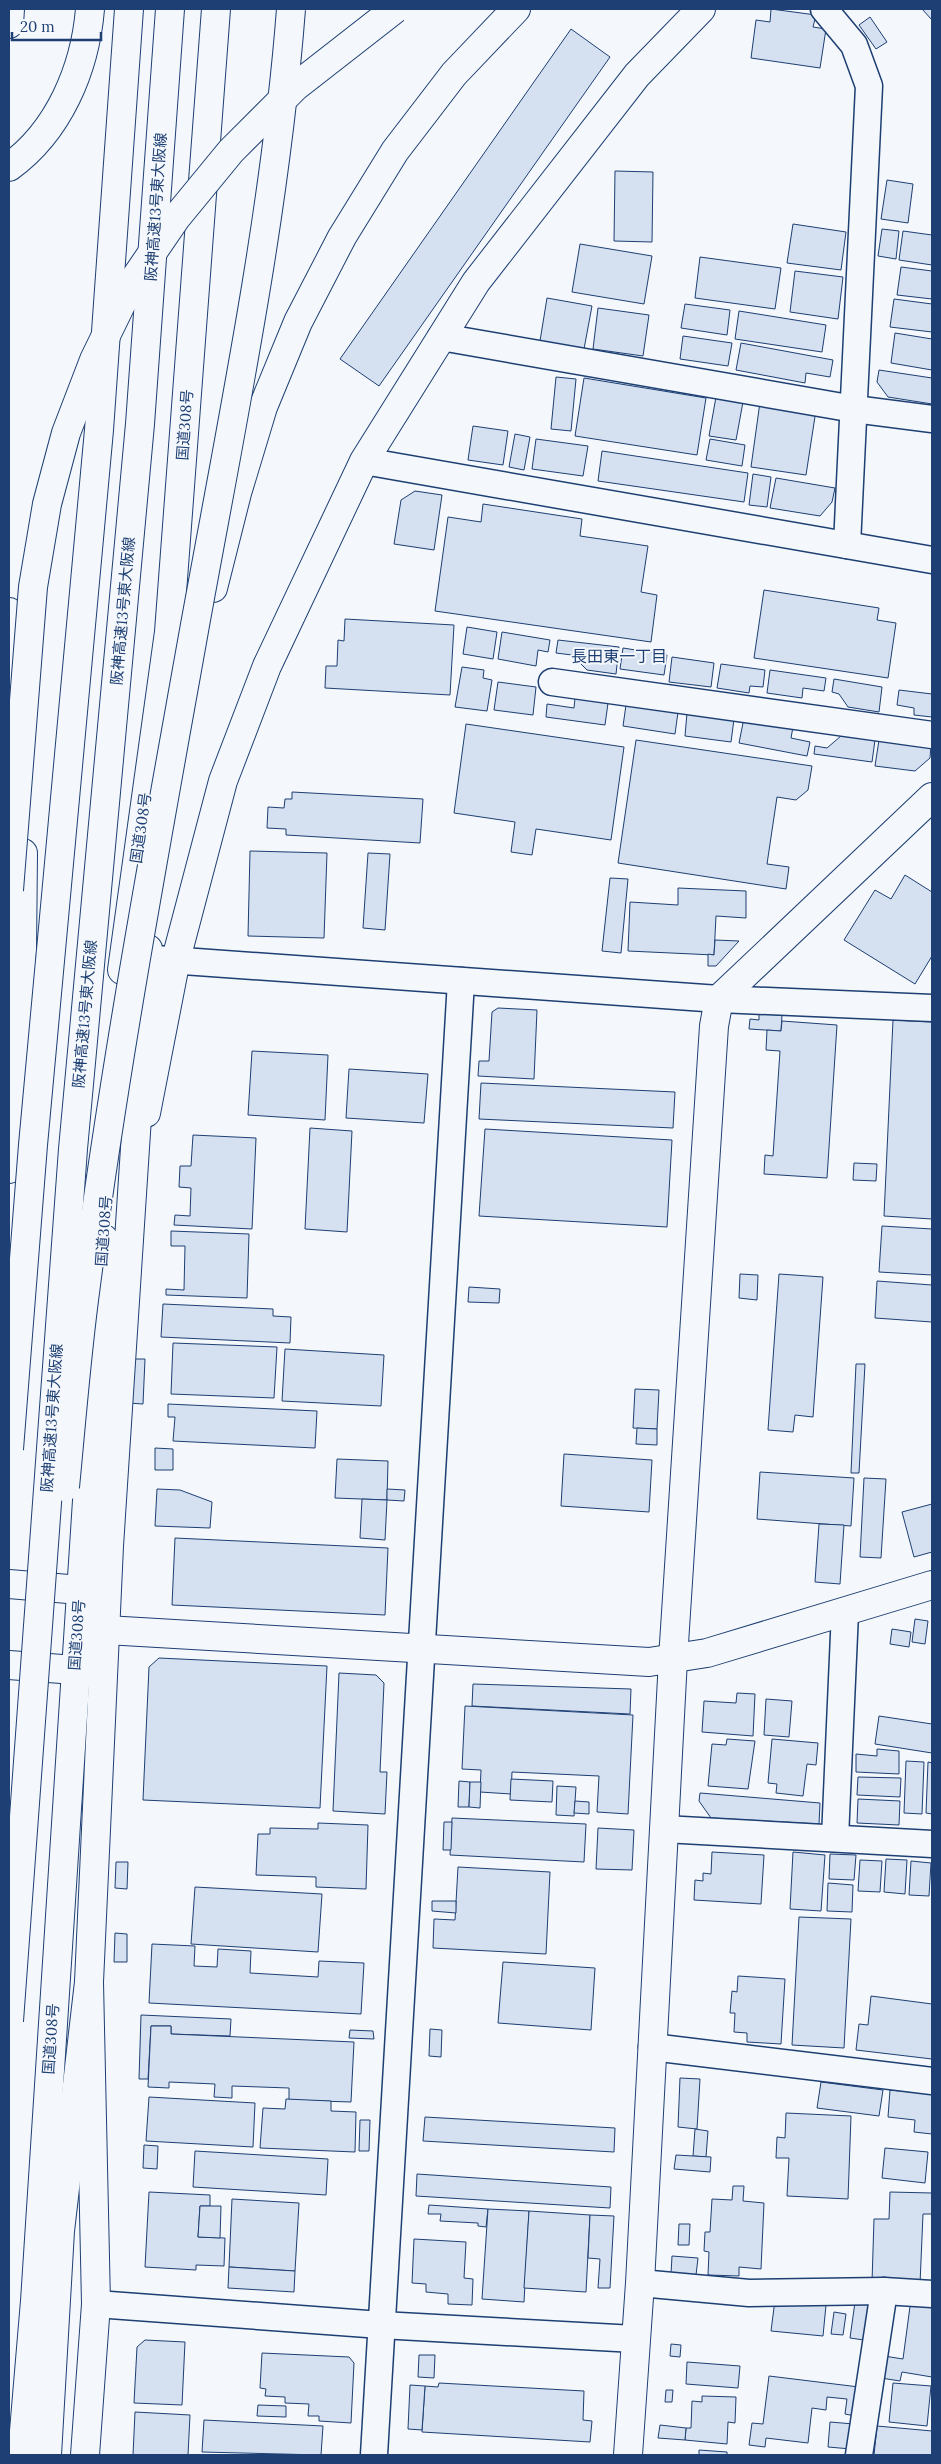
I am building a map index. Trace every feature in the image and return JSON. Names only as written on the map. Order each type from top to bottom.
[{"type":"main road","points":[[9,24],[10,9]]},
{"type":"main road","points":[[9,167],[23,157],[50,126],[69,93],[83,54],[90,9]]},
{"type":"main road","points":[[9,1449],[34,1136],[99,430],[128,9]]},
{"type":"main road","name":"阪神高速13号東大阪線","points":[[9,2020],[73,1149],[140,424],[170,9]]},
{"type":"main road","name":"国道308号","points":[[22,2455],[35,2301],[80,1590],[123,958],[169,632],[216,9]]},
{"type":"main road","points":[[13,1950],[32,1825],[83,1304],[101,1171],[160,818],[243,364],[287,57],[290,9]]},
{"type":"main road","points":[[9,890],[33,587],[47,504],[66,434],[94,360],[132,284],[176,218],[231,151],[295,87],[395,9]]},
{"type":"main road","points":[[160,818],[184,727],[214,585],[237,493],[263,407],[298,322],[342,237],[395,152],[454,74],[516,9]]},
{"type":"main road","points":[[124,1304],[146,1113],[176,959],[223,781],[267,666],[364,461],[476,282],[637,75],[701,9]]},
{"type":"main road","points":[[9,612],[20,731],[24,842],[22,952],[9,1168]]},
{"type":"main road","points":[[48,2445],[60,2231],[89,1982],[124,1304],[169,632]]},
{"type":"main road","points":[[628,2455],[640,2283],[673,1659],[714,1026],[719,999],[932,797]]},
{"type":"main road","points":[[9,1584],[80,1590],[106,1630]]},
{"type":"main road","points":[[106,1630],[649,1662],[708,1653],[932,1586]]},
{"type":"main road","points":[[9,1665],[75,1670],[106,1630]]},
{"type":"main road","points":[[86,2455],[96,2304],[89,1982]]},
{"type":"street","points":[[824,9],[854,45],[869,86],[847,545]]},
{"type":"street","points":[[441,337],[854,409],[932,419]]},
{"type":"street","points":[[364,461],[932,560]]},
{"type":"street","points":[[552,682],[932,735]]},
{"type":"street","points":[[147,958],[719,999],[932,1008]]},
{"type":"street","points":[[374,2455],[461,981]]},
{"type":"street","points":[[835,1838],[845,1612]]},
{"type":"street","points":[[664,1829],[932,1844]]},
{"type":"street","points":[[652,2047],[932,2081]]},
{"type":"street","points":[[640,2283],[749,2293],[884,2291],[932,2294]]},
{"type":"street","points":[[860,2455],[884,2291]]},
{"type":"street","points":[[96,2304],[381,2325],[635,2339]]},
{"type":"building","points":[[771,9],[816,15],[813,27],[826,29],[820,68],[751,58],[756,20],[770,22]]},
{"type":"building","points":[[922,9],[932,9],[932,20]]},
{"type":"building","points":[[870,17],[887,42],[876,49],[859,25]]},
{"type":"building","points":[[571,29],[610,57],[379,386],[340,359]]},
{"type":"building","points":[[615,171],[653,172],[652,242],[614,241]]},
{"type":"building","points":[[887,180],[913,184],[908,223],[881,219]]},
{"type":"building","points":[[793,224],[846,232],[841,270],[787,263]]},
{"type":"building","points":[[882,229],[899,231],[896,259],[878,256]]},
{"type":"building","points":[[903,231],[932,235],[932,265],[899,260]]},
{"type":"building","points":[[580,244],[652,256],[644,304],[572,292]]},
{"type":"building","points":[[700,257],[781,268],[775,309],[695,298]]},
{"type":"building","points":[[901,267],[932,271],[932,299],[897,295]]},
{"type":"building","points":[[795,271],[843,277],[838,319],[790,312]]},
{"type":"building","points":[[547,298],[592,306],[584,349],[540,341]]},
{"type":"building","points":[[894,299],[932,304],[932,332],[890,327]]},
{"type":"building","points":[[685,304],[730,310],[727,335],[681,328]]},
{"type":"building","points":[[598,308],[649,315],[643,356],[593,349]]},
{"type":"building","points":[[739,311],[826,325],[822,352],[735,339]]},
{"type":"building","points":[[895,333],[932,339],[932,370],[891,363]]},
{"type":"building","points":[[683,336],[732,343],[728,366],[680,359]]},
{"type":"building","points":[[741,343],[833,360],[830,377],[806,373],[805,383],[736,370]]},
{"type":"building","points":[[879,370],[932,378],[932,404],[888,397],[877,382]]},
{"type":"building","points":[[556,377],[576,379],[571,431],[551,429]]},
{"type":"building","points":[[584,378],[706,398],[697,455],[575,436]]},
{"type":"building","points":[[716,397],[743,402],[736,440],[709,436]]},
{"type":"building","points":[[760,402],[816,410],[806,475],[751,467]]},
{"type":"building","points":[[473,426],[508,431],[503,465],[468,460]]},
{"type":"building","points":[[515,434],[530,437],[524,470],[509,467]]},
{"type":"building","points":[[536,439],[588,446],[583,476],[532,469]]},
{"type":"building","points":[[710,439],[745,445],[742,466],[706,460]]},
{"type":"building","points":[[602,451],[748,473],[744,502],[598,481]]},
{"type":"building","points":[[753,474],[771,477],[767,507],[749,505]]},
{"type":"building","points":[[776,478],[835,488],[832,502],[820,516],[770,508]]},
{"type":"building","points":[[415,491],[442,495],[434,550],[394,544],[401,500]]},
{"type":"building","points":[[483,504],[582,519],[580,536],[648,546],[641,592],[657,595],[651,642],[435,611],[448,517],[481,522]]},
{"type":"building","points":[[764,590],[879,608],[877,620],[896,623],[888,678],[754,658]]},
{"type":"building","points":[[345,619],[454,625],[450,695],[325,688],[326,666],[337,666],[338,640],[344,641]]},
{"type":"building","points":[[467,627],[497,632],[493,659],[463,654]]},
{"type":"building","points":[[502,632],[550,640],[548,652],[538,650],[536,666],[498,659]]},
{"type":"building","points":[[558,640],[619,647],[616,674],[587,670],[572,655],[556,653]]},
{"type":"building","points":[[623,648],[667,655],[664,675],[620,669]]},
{"type":"building","points":[[672,657],[714,663],[711,687],[669,682]]},
{"type":"building","points":[[721,664],[765,670],[763,687],[750,686],[749,693],[717,688]]},
{"type":"building","points":[[462,667],[484,670],[483,678],[492,680],[487,711],[455,707]]},
{"type":"building","points":[[770,670],[826,678],[824,691],[803,688],[802,698],[767,693]]},
{"type":"building","points":[[834,679],[882,687],[879,712],[848,707],[839,694],[832,692]]},
{"type":"building","points":[[498,682],[536,687],[533,715],[494,710]]},
{"type":"building","points":[[899,690],[932,694],[932,717],[914,715],[914,708],[897,705]]},
{"type":"building","points":[[575,698],[608,703],[605,725],[546,717],[547,704],[574,708]]},
{"type":"building","points":[[626,705],[678,712],[675,734],[623,726]]},
{"type":"building","points":[[687,713],[734,719],[731,742],[685,736]]},
{"type":"building","points":[[744,718],[793,727],[791,738],[810,742],[807,756],[739,743]]},
{"type":"building","points":[[466,724],[624,747],[611,840],[536,829],[532,855],[511,852],[515,822],[454,813]]},
{"type":"building","points":[[841,736],[875,740],[872,762],[814,754],[815,746],[827,748]]},
{"type":"building","points":[[636,740],[812,766],[808,790],[796,800],[777,797],[767,864],[789,867],[786,889],[618,863]]},
{"type":"building","points":[[879,740],[931,746],[930,758],[915,771],[875,766]]},
{"type":"building","points":[[292,792],[423,799],[420,843],[286,835],[286,829],[267,828],[268,807],[284,808],[285,799],[292,799]]},
{"type":"building","points":[[250,851],[327,853],[324,938],[248,936]]},
{"type":"building","points":[[368,853],[390,854],[385,930],[363,928]]},
{"type":"building","points":[[905,875],[932,892],[932,956],[915,984],[844,940],[875,890],[891,899]]},
{"type":"building","points":[[610,878],[628,879],[621,953],[602,951]]},
{"type":"building","points":[[678,888],[746,891],[746,918],[716,916],[714,955],[628,951],[630,902],[678,905]]},
{"type":"building","points":[[715,940],[739,941],[716,966],[708,966],[708,954],[714,955]]},
{"type":"building","points":[[498,1008],[537,1010],[534,1079],[478,1076],[479,1061],[489,1061],[492,1012]]},
{"type":"building","points":[[759,1014],[782,1015],[781,1031],[749,1029],[750,1019],[759,1020]]},
{"type":"building","points":[[893,1020],[932,1022],[932,1219],[884,1216]]},
{"type":"building","points":[[782,1021],[837,1025],[827,1178],[764,1174],[765,1155],[773,1156],[780,1051],[766,1050],[767,1030],[781,1031]]},
{"type":"building","points":[[252,1051],[328,1055],[325,1120],[248,1115]]},
{"type":"building","points":[[349,1069],[428,1074],[424,1123],[346,1118]]},
{"type":"building","points":[[481,1083],[675,1092],[673,1128],[479,1119]]},
{"type":"building","points":[[310,1128],[352,1131],[347,1232],[305,1229]]},
{"type":"building","points":[[485,1129],[672,1140],[667,1227],[479,1216]]},
{"type":"building","points":[[193,1135],[256,1138],[252,1229],[174,1225],[175,1215],[190,1216],[191,1188],[179,1187],[180,1166],[191,1166]]},
{"type":"building","points":[[854,1163],[877,1164],[876,1181],[853,1180]]},
{"type":"building","points":[[882,1226],[932,1229],[932,1275],[879,1272]]},
{"type":"building","points":[[171,1231],[249,1234],[247,1298],[166,1295],[166,1289],[184,1290],[185,1246],[171,1246]]},
{"type":"building","points":[[740,1274],[758,1275],[757,1300],[739,1298]]},
{"type":"building","points":[[779,1274],[823,1277],[813,1417],[795,1415],[793,1432],[768,1430]]},
{"type":"building","points":[[877,1281],[932,1285],[932,1322],[875,1318]]},
{"type":"building","points":[[469,1287],[500,1289],[499,1303],[468,1302]]},
{"type":"building","points":[[163,1304],[273,1309],[273,1316],[291,1317],[290,1343],[161,1337]]},
{"type":"building","points":[[173,1343],[277,1347],[274,1398],[171,1394]]},
{"type":"building","points":[[285,1349],[384,1355],[381,1406],[282,1401]]},
{"type":"building","points":[[130,1359],[145,1359],[143,1404],[128,1403]]},
{"type":"building","points":[[856,1364],[865,1364],[859,1473],[851,1473]]},
{"type":"building","points":[[635,1389],[659,1390],[657,1429],[633,1428]]},
{"type":"building","points":[[168,1404],[317,1411],[315,1448],[173,1441],[175,1417],[168,1417]]},
{"type":"building","points":[[637,1428],[657,1429],[657,1445],[636,1444]]},
{"type":"building","points":[[155,1448],[173,1449],[173,1470],[155,1470]]},
{"type":"building","points":[[564,1454],[652,1460],[649,1512],[561,1506]]},
{"type":"building","points":[[337,1459],[388,1461],[387,1500],[335,1498]]},
{"type":"building","points":[[760,1472],[854,1478],[851,1526],[757,1519]]},
{"type":"building","points":[[864,1478],[886,1479],[881,1558],[860,1557]]},
{"type":"building","points":[[157,1489],[180,1490],[212,1502],[210,1528],[155,1526]]},
{"type":"building","points":[[387,1489],[405,1490],[404,1501],[387,1500]]},
{"type":"building","points":[[362,1499],[387,1500],[385,1540],[360,1538]]},
{"type":"building","points":[[932,1504],[932,1552],[914,1557],[902,1512]]},
{"type":"building","points":[[819,1524],[844,1525],[840,1584],[815,1582]]},
{"type":"building","points":[[175,1538],[388,1548],[385,1615],[172,1605]]},
{"type":"building","points":[[915,1619],[928,1621],[925,1644],[912,1642]]},
{"type":"building","points":[[892,1629],[911,1632],[909,1647],[890,1644]]},
{"type":"building","points":[[159,1658],[327,1666],[320,1808],[143,1800],[149,1667]]},
{"type":"building","points":[[339,1673],[376,1675],[384,1683],[380,1772],[387,1772],[385,1814],[333,1811]]},
{"type":"building","points":[[473,1684],[631,1689],[630,1714],[472,1706]]},
{"type":"building","points":[[737,1693],[755,1694],[753,1736],[702,1732],[704,1701],[736,1703]]},
{"type":"building","points":[[766,1699],[792,1701],[789,1737],[764,1735]]},
{"type":"building","points":[[465,1706],[633,1715],[628,1814],[597,1812],[599,1776],[512,1772],[511,1794],[480,1792],[481,1770],[462,1769]]},
{"type":"building","points":[[879,1716],[932,1724],[932,1753],[875,1744]]},
{"type":"building","points":[[727,1739],[755,1741],[748,1789],[708,1786],[712,1744],[726,1745]]},
{"type":"building","points":[[772,1739],[818,1743],[816,1765],[807,1764],[803,1796],[776,1793],[777,1784],[768,1783]]},
{"type":"building","points":[[877,1749],[899,1751],[899,1774],[856,1772],[856,1754],[877,1756]]},
{"type":"building","points":[[906,1761],[924,1762],[922,1814],[904,1813]]},
{"type":"building","points":[[928,1762],[932,1763],[932,1814],[926,1813]]},
{"type":"building","points":[[858,1777],[901,1778],[900,1797],[857,1795]]},
{"type":"building","points":[[511,1779],[553,1781],[552,1802],[510,1800]]},
{"type":"building","points":[[459,1781],[470,1782],[469,1807],[458,1807]]},
{"type":"building","points":[[470,1782],[481,1782],[480,1808],[469,1807]]},
{"type":"building","points":[[557,1786],[576,1787],[574,1816],[556,1815]]},
{"type":"building","points":[[700,1793],[820,1803],[819,1824],[711,1818],[699,1801]]},
{"type":"building","points":[[858,1799],[900,1801],[899,1825],[857,1823]]},
{"type":"building","points":[[575,1801],[589,1802],[589,1814],[574,1813]]},
{"type":"building","points":[[452,1818],[586,1824],[584,1862],[450,1855]]},
{"type":"building","points":[[444,1822],[452,1822],[451,1850],[443,1850]]},
{"type":"building","points":[[318,1823],[368,1825],[366,1889],[316,1887],[316,1877],[256,1875],[258,1834],[270,1834],[270,1828],[318,1829]]},
{"type":"building","points":[[598,1828],[634,1830],[632,1870],[596,1869]]},
{"type":"building","points":[[712,1852],[764,1855],[761,1904],[694,1900],[695,1880],[703,1881],[703,1873],[711,1874]]},
{"type":"building","points":[[793,1852],[825,1855],[821,1911],[790,1909]]},
{"type":"building","points":[[830,1854],[856,1855],[854,1880],[829,1879]]},
{"type":"building","points":[[886,1859],[907,1860],[905,1894],[884,1892]]},
{"type":"building","points":[[860,1860],[882,1861],[880,1892],[858,1891]]},
{"type":"building","points":[[911,1861],[931,1863],[929,1896],[909,1895]]},
{"type":"building","points":[[116,1862],[128,1862],[127,1889],[115,1888]]},
{"type":"building","points":[[458,1867],[550,1872],[546,1954],[433,1948],[434,1919],[455,1920]]},
{"type":"building","points":[[828,1883],[853,1885],[852,1912],[827,1911]]},
{"type":"building","points":[[195,1887],[322,1894],[318,1952],[191,1944]]},
{"type":"building","points":[[432,1901],[456,1901],[456,1913],[432,1911]]},
{"type":"building","points":[[799,1917],[851,1919],[844,2048],[792,2045]]},
{"type":"building","points":[[115,1933],[127,1934],[127,1962],[114,1962]]},
{"type":"building","points":[[152,1944],[195,1946],[194,1966],[217,1967],[218,1949],[251,1951],[250,1973],[318,1977],[319,1961],[364,1963],[361,2014],[149,2003]]},
{"type":"building","points":[[503,1962],[595,1968],[591,2030],[498,2023]]},
{"type":"building","points":[[738,1976],[785,1979],[781,2044],[747,2042],[747,2033],[734,2032],[735,2013],[730,2013],[732,1991],[737,1992]]},
{"type":"building","points":[[871,1996],[932,2004],[932,2059],[856,2050],[859,2024],[868,2025]]},
{"type":"building","points":[[141,2015],[231,2019],[230,2036],[171,2034],[171,2026],[151,2026],[148,2079],[139,2079]]},
{"type":"building","points":[[151,2026],[171,2026],[171,2034],[354,2042],[351,2102],[289,2100],[289,2088],[232,2086],[232,2098],[214,2097],[215,2084],[169,2082],[169,2088],[148,2087]]},
{"type":"building","points":[[430,2029],[442,2030],[441,2057],[429,2056]]},
{"type":"building","points":[[350,2030],[373,2031],[374,2039],[349,2038]]},
{"type":"building","points":[[680,2078],[700,2079],[697,2129],[678,2127]]},
{"type":"building","points":[[821,2082],[883,2090],[879,2116],[817,2108]]},
{"type":"building","points":[[890,2090],[932,2094],[932,2134],[914,2132],[915,2120],[888,2117]]},
{"type":"building","points":[[149,2097],[255,2103],[253,2147],[146,2141]]},
{"type":"building","points":[[286,2099],[331,2101],[331,2111],[356,2112],[355,2152],[260,2148],[263,2108],[285,2109]]},
{"type":"building","points":[[786,2113],[851,2116],[848,2199],[787,2196],[789,2158],[776,2158],[777,2137],[785,2138]]},
{"type":"building","points":[[425,2117],[615,2128],[614,2152],[423,2141]]},
{"type":"building","points":[[360,2120],[370,2120],[369,2151],[359,2151]]},
{"type":"building","points":[[695,2129],[708,2131],[706,2157],[693,2156]]},
{"type":"building","points":[[144,2145],[158,2146],[157,2169],[143,2168]]},
{"type":"building","points":[[885,2148],[928,2152],[925,2183],[882,2178]]},
{"type":"building","points":[[195,2151],[328,2159],[326,2195],[193,2187]]},
{"type":"building","points":[[676,2155],[711,2157],[710,2172],[674,2169]]},
{"type":"building","points":[[417,2174],[611,2187],[610,2208],[416,2196]]},
{"type":"building","points":[[733,2186],[744,2186],[743,2201],[764,2203],[761,2269],[739,2267],[739,2276],[708,2275],[709,2252],[704,2251],[705,2232],[710,2232],[712,2199],[732,2200]]},
{"type":"building","points":[[149,2192],[210,2195],[210,2206],[200,2206],[198,2237],[225,2238],[224,2266],[196,2265],[196,2270],[145,2267]]},
{"type":"building","points":[[890,2192],[932,2193],[932,2214],[923,2214],[920,2284],[872,2282],[874,2219],[889,2219]]},
{"type":"building","points":[[232,2199],[299,2203],[295,2271],[229,2267]]},
{"type":"building","points":[[429,2205],[488,2209],[486,2227],[478,2226],[478,2223],[440,2221],[441,2214],[428,2214]]},
{"type":"building","points":[[200,2206],[221,2206],[220,2238],[198,2237]]},
{"type":"building","points":[[488,2209],[529,2211],[524,2302],[482,2299]]},
{"type":"building","points":[[529,2211],[590,2215],[586,2292],[524,2288]]},
{"type":"building","points":[[590,2215],[614,2216],[610,2288],[598,2288],[600,2259],[588,2258]]},
{"type":"building","points":[[679,2224],[690,2224],[689,2245],[678,2245]]},
{"type":"building","points":[[414,2239],[466,2242],[464,2278],[473,2279],[472,2305],[448,2304],[448,2294],[426,2292],[426,2284],[412,2283]]},
{"type":"building","points":[[672,2256],[698,2258],[696,2275],[671,2274]]},
{"type":"building","points":[[229,2267],[295,2271],[294,2292],[228,2288]]},
{"type":"building","points":[[856,2295],[877,2298],[871,2341],[850,2338]]},
{"type":"building","points":[[911,2299],[932,2302],[932,2377],[902,2372],[900,2381],[881,2378],[884,2356],[903,2359]]},
{"type":"building","points":[[775,2300],[826,2305],[823,2336],[771,2331]]},
{"type":"building","points":[[834,2312],[846,2314],[843,2335],[831,2334]]},
{"type":"building","points":[[145,2340],[185,2342],[182,2405],[134,2403],[137,2347]]},
{"type":"building","points":[[671,2344],[681,2345],[680,2357],[670,2356]]},
{"type":"building","points":[[262,2353],[349,2357],[354,2363],[351,2423],[319,2421],[319,2416],[308,2416],[309,2404],[285,2403],[285,2397],[265,2396],[266,2389],[260,2388]]},
{"type":"building","points":[[419,2355],[435,2355],[434,2378],[418,2377]]},
{"type":"building","points":[[687,2362],[740,2366],[738,2388],[686,2384]]},
{"type":"building","points":[[769,2376],[859,2387],[855,2416],[845,2414],[847,2399],[827,2397],[826,2410],[812,2408],[808,2443],[766,2438],[765,2447],[749,2445],[752,2423],[763,2424]]},
{"type":"building","points":[[439,2383],[584,2391],[583,2420],[592,2421],[590,2442],[422,2432],[425,2386],[438,2387]]},
{"type":"building","points":[[893,2383],[931,2386],[927,2426],[889,2422]]},
{"type":"building","points":[[410,2385],[425,2386],[422,2430],[408,2429]]},
{"type":"building","points":[[666,2390],[673,2390],[672,2402],[665,2402]]},
{"type":"building","points":[[702,2396],[736,2397],[735,2423],[728,2422],[727,2444],[685,2440],[686,2428],[691,2428],[692,2401],[702,2402]]},
{"type":"building","points":[[258,2405],[286,2406],[286,2417],[257,2416]]},
{"type":"building","points":[[135,2412],[190,2415],[188,2455],[133,2455]]},
{"type":"building","points":[[204,2420],[323,2426],[321,2455],[202,2452]]},
{"type":"building","points":[[830,2422],[854,2424],[851,2449],[828,2447]]},
{"type":"building","points":[[660,2425],[686,2428],[685,2440],[658,2438]]},
{"type":"building","points":[[877,2426],[932,2431],[932,2455],[874,2455]]},
{"type":"building","points":[[699,2450],[727,2452],[727,2455],[699,2455]]},
{"type":"district","name":"長田東一丁目","points":[[619,656]]}]
